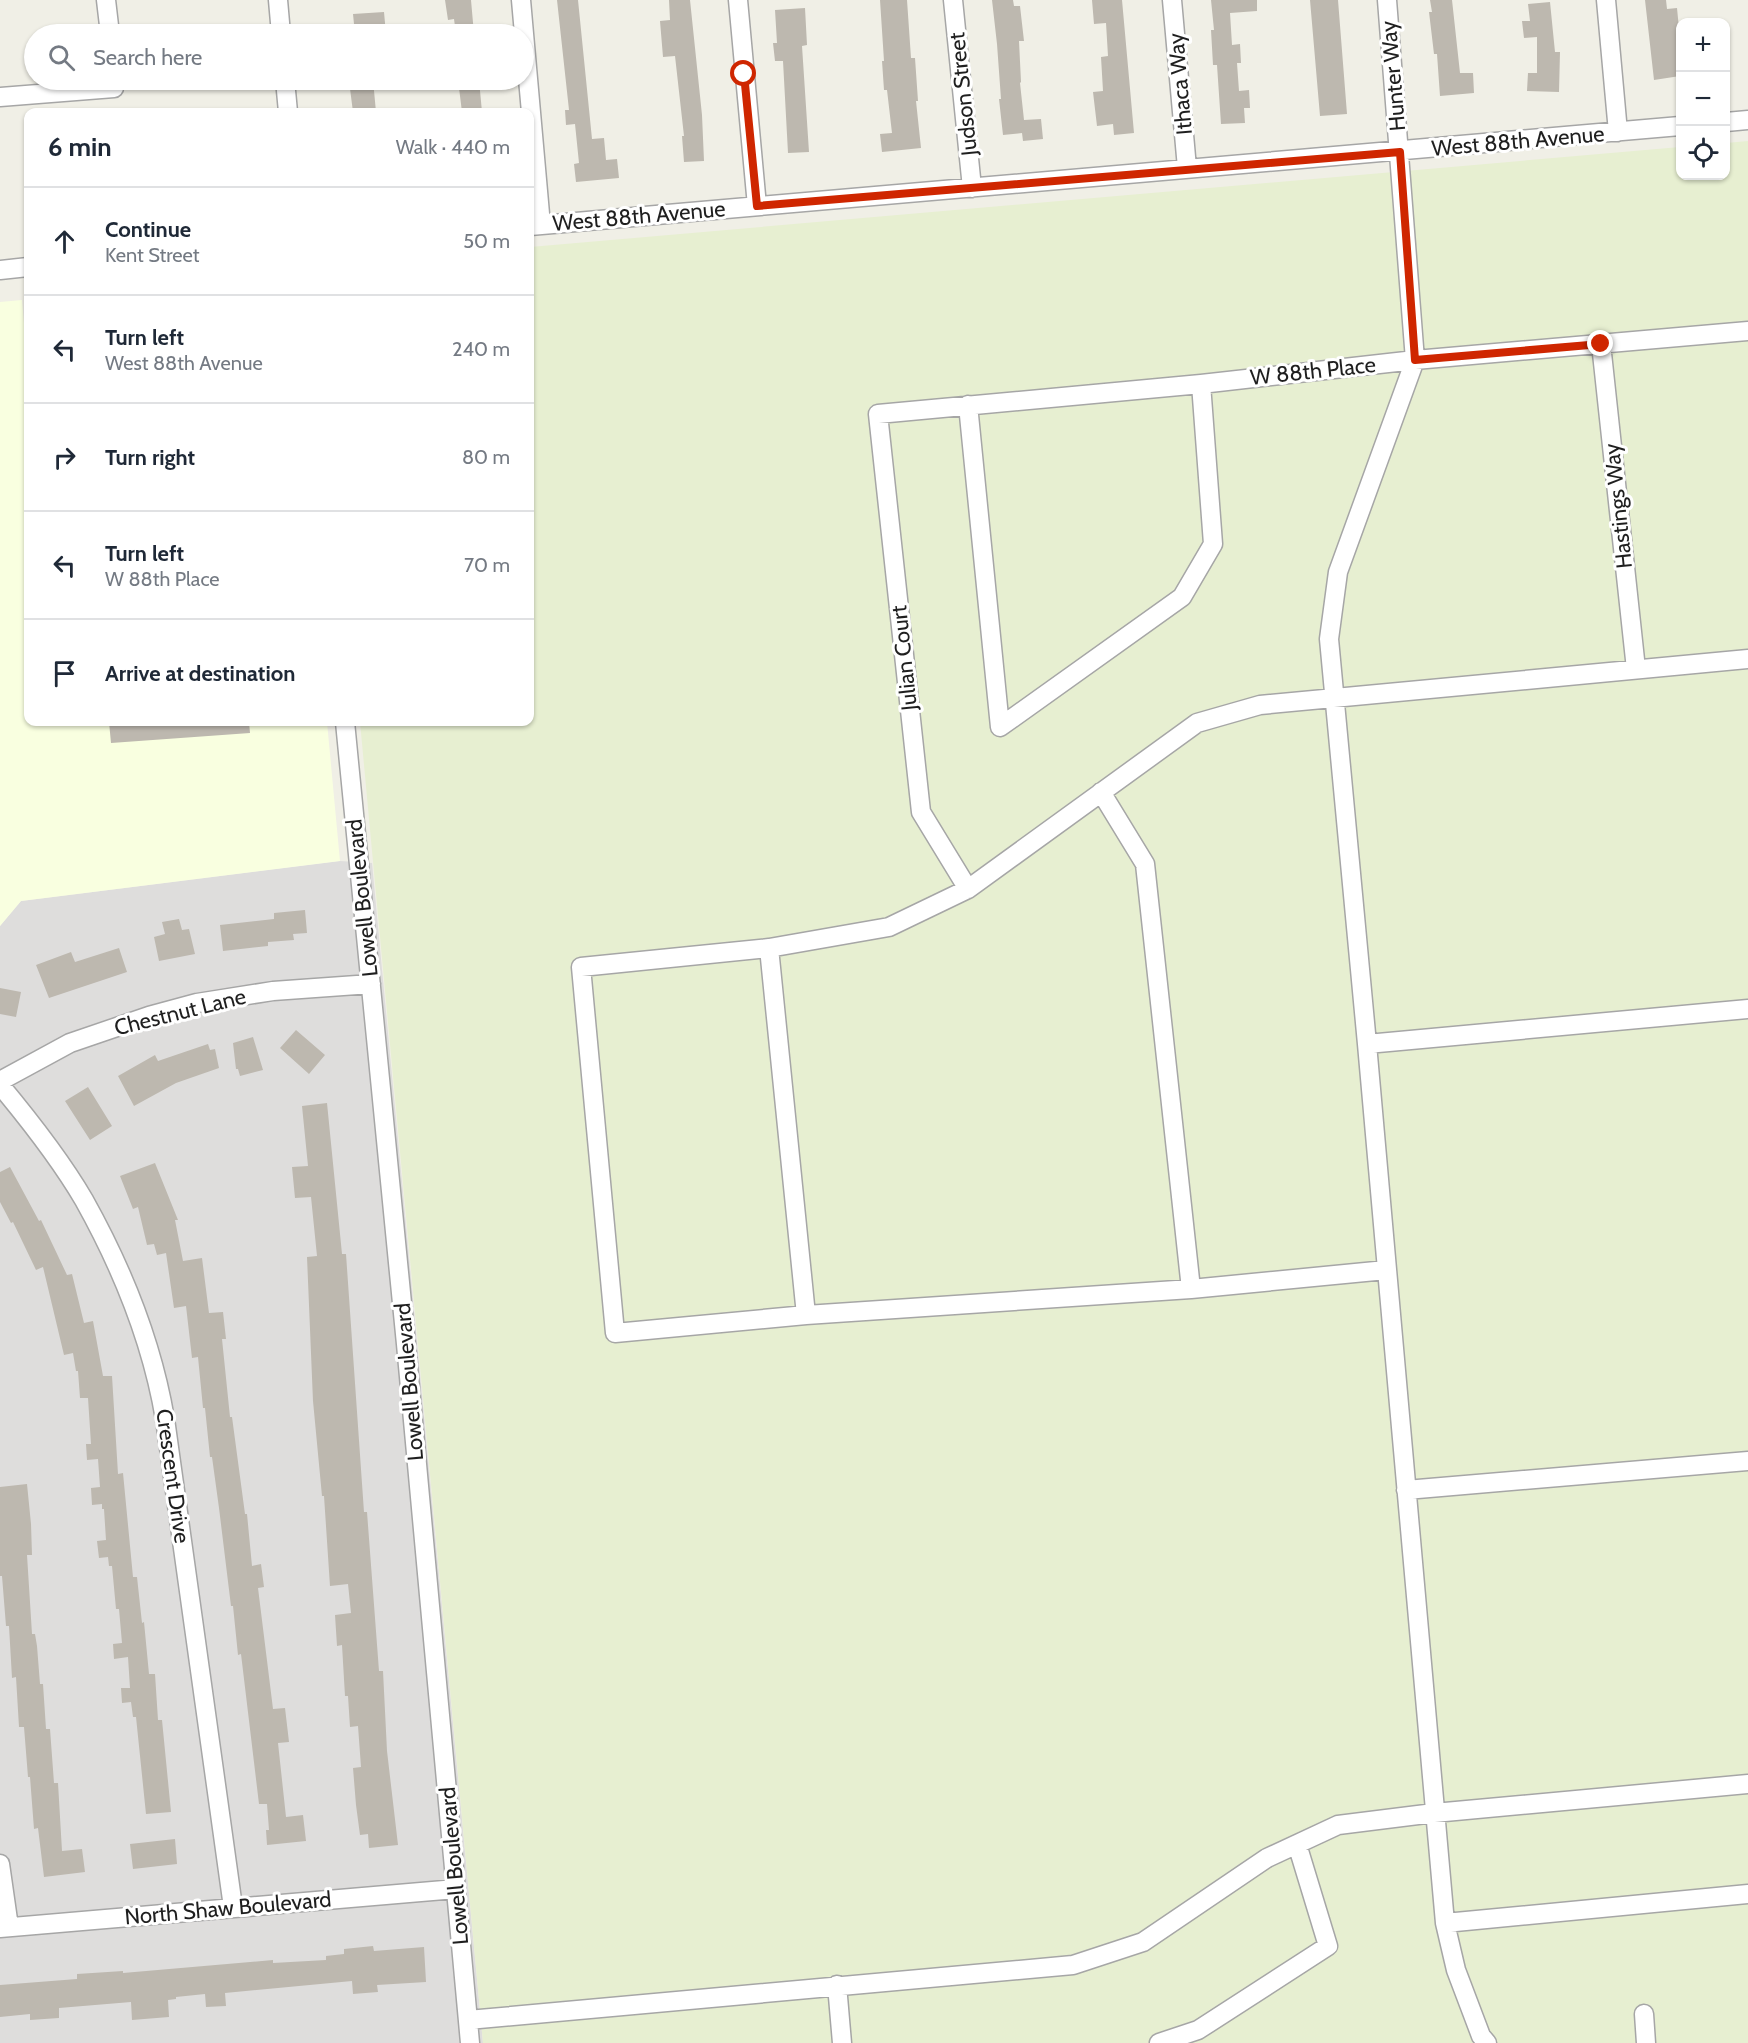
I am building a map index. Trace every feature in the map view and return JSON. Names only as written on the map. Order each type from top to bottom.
[{"type":"street","points":[[106,0],[109,24]]},
{"type":"street","points":[[278,0],[279,24]]},
{"type":"street","points":[[521,0],[522,24]]},
{"type":"street","points":[[738,0],[757,206]]},
{"type":"street","name":"Judson Street","points":[[953,0],[972,188]]},
{"type":"street","name":"Ithaca Way","points":[[1172,0],[1187,168]]},
{"type":"street","name":"Hunter Way","points":[[1387,0],[1415,360]]},
{"type":"street","points":[[1606,0],[1618,132]]},
{"type":"street","points":[[0,97],[61,90]]},
{"type":"street","points":[[286,90],[288,108]]},
{"type":"street","points":[[527,90],[528,108]]},
{"type":"street","points":[[1730,122],[1748,120]]},
{"type":"street","name":"West 88th Avenue","points":[[535,225],[1676,126]]},
{"type":"street","points":[[534,209],[535,225]]},
{"type":"street","points":[[0,270],[24,267]]},
{"type":"street","name":"W 88th Place","points":[[878,414],[1201,384],[1415,360],[1748,331]]},
{"type":"street","name":"Hastings Way","points":[[1601,344],[1636,669]]},
{"type":"street","points":[[1415,360],[1338,572],[1329,639],[1445,1923],[1456,1970],[1480,2041]]},
{"type":"street","points":[[968,405],[1000,727],[1182,597],[1188,588],[1213,544],[1201,384]]},
{"type":"street","name":"Julian Court","points":[[878,414],[921,812],[968,889]]},
{"type":"street","points":[[1386,1270],[1191,1289],[806,1315],[615,1333],[581,967],[769,948],[889,927],[968,889],[1197,723],[1260,705],[1748,658]]},
{"type":"street","name":"Lowell Boulevard","points":[[345,726],[470,2043]]},
{"type":"street","points":[[1101,792],[1146,864],[1191,1289]]},
{"type":"street","points":[[769,948],[806,1315]]},
{"type":"street","name":"Chestnut Lane","points":[[0,1083],[70,1043],[149,1016],[197,1003],[273,991],[371,984]]},
{"type":"street","points":[[1367,1044],[1748,1009]]},
{"type":"street","name":"Crescent Drive","points":[[0,1083],[40,1134],[83,1198],[116,1261],[154,1367],[165,1419],[233,1907]]},
{"type":"street","points":[[1406,1490],[1748,1461]]},
{"type":"street","points":[[468,2020],[1073,1965],[1143,1942],[1267,1858],[1338,1825],[1434,1813],[1748,1784]]},
{"type":"street","points":[[1159,2043],[1198,2030],[1328,1946],[1297,1844]]},
{"type":"street","points":[[0,1864],[4,1928]]},
{"type":"street","name":"North Shaw Boulevard","points":[[4,1928],[456,1889]]},
{"type":"street","points":[[1445,1923],[1748,1894]]},
{"type":"street","points":[[837,1985],[842,2043]]},
{"type":"street","points":[[1644,2014],[1646,2043]]},
{"type":"shaded area","points":[[1748,141],[1748,2043],[483,2043],[360,726],[534,726],[534,247],[1676,147],[1676,180],[1730,180],[1730,143]]},
{"type":"shaded area","points":[[22,300],[24,324],[24,726],[327,726],[340,861],[21,901],[0,926],[0,302]]},
{"type":"shaded area","points":[[340,861],[372,863],[483,2043],[0,2043],[0,926],[21,901]]},
{"type":"building","points":[[445,0],[471,0],[473,24],[455,24],[454,19],[448,20]]},
{"type":"building","points":[[557,0],[578,0],[592,139],[604,138],[606,160],[617,159],[619,178],[576,182],[574,164],[579,163],[575,124],[566,125],[565,110],[569,110]]},
{"type":"building","points":[[669,0],[690,0],[702,115],[704,161],[684,162],[682,136],[684,136],[675,56],[663,57],[660,21],[670,20]]},
{"type":"building","points":[[880,0],[907,0],[911,58],[915,58],[918,101],[916,101],[921,148],[882,152],[880,134],[892,133],[887,90],[884,90]]},
{"type":"building","points":[[992,0],[1013,0],[1014,6],[1020,6],[1024,41],[1019,41],[1024,120],[1041,119],[1043,139],[1023,141],[1022,133],[1003,135]]},
{"type":"building","points":[[1092,0],[1122,0],[1134,133],[1114,135],[1113,124],[1097,126],[1093,92],[1103,91],[1101,57],[1108,56],[1106,23],[1094,24]]},
{"type":"building","points":[[1211,0],[1257,0],[1257,11],[1230,13],[1232,45],[1240,44],[1241,63],[1237,63],[1239,91],[1249,90],[1250,108],[1244,108],[1245,123],[1221,124],[1217,65],[1213,65],[1211,30],[1214,30]]},
{"type":"building","points":[[1310,0],[1338,0],[1347,114],[1320,116]]},
{"type":"building","points":[[1430,0],[1452,0],[1460,73],[1473,73],[1474,93],[1440,96],[1437,54],[1434,54],[1429,12],[1432,12]]},
{"type":"building","points":[[1645,0],[1666,0],[1667,9],[1677,8],[1676,77],[1654,80]]},
{"type":"building","points":[[1550,2],[1555,52],[1560,52],[1559,92],[1527,91],[1528,73],[1537,73],[1537,37],[1524,38],[1522,21],[1530,21],[1528,4]]},
{"type":"building","points":[[805,8],[807,45],[802,46],[809,152],[788,153],[783,61],[775,61],[773,43],[777,43],[775,10]]},
{"type":"building","points":[[384,12],[385,24],[354,24],[353,14]]},
{"type":"building","points":[[350,90],[374,90],[376,108],[352,108]]},
{"type":"building","points":[[459,90],[480,90],[482,108],[462,108]]},
{"type":"building","points":[[109,726],[249,726],[250,733],[111,743]]},
{"type":"building","points":[[305,910],[307,933],[293,934],[294,940],[268,942],[268,946],[223,951],[220,925],[274,919],[274,913]]},
{"type":"building","points":[[179,919],[182,930],[189,929],[195,954],[159,961],[154,937],[165,934],[162,922]]},
{"type":"building","points":[[119,948],[127,972],[49,998],[36,965],[71,952],[75,962]]},
{"type":"building","points":[[0,988],[21,992],[16,1017],[0,1014]]},
{"type":"building","points":[[296,1030],[325,1055],[309,1074],[280,1048]]},
{"type":"building","points":[[253,1037],[263,1070],[240,1076],[236,1069],[233,1043]]},
{"type":"building","points":[[208,1044],[210,1050],[215,1049],[219,1068],[176,1083],[134,1106],[118,1076],[155,1055],[158,1061]]},
{"type":"building","points":[[88,1087],[112,1126],[90,1140],[65,1101]]},
{"type":"building","points":[[327,1103],[342,1254],[346,1254],[364,1512],[367,1512],[379,1671],[383,1671],[387,1751],[398,1845],[369,1848],[368,1834],[360,1835],[356,1805],[353,1768],[361,1767],[358,1726],[350,1727],[348,1696],[345,1696],[342,1645],[337,1646],[335,1615],[351,1613],[348,1584],[330,1586],[324,1496],[322,1496],[313,1401],[307,1257],[317,1256],[311,1197],[295,1198],[292,1167],[308,1166],[302,1106]]},
{"type":"building","points":[[155,1163],[178,1220],[175,1220],[183,1261],[202,1258],[209,1313],[223,1312],[226,1339],[222,1339],[230,1417],[232,1417],[245,1514],[247,1514],[252,1566],[261,1564],[264,1587],[258,1588],[273,1709],[285,1708],[289,1742],[278,1743],[286,1817],[303,1815],[306,1841],[267,1845],[266,1830],[269,1830],[267,1804],[259,1804],[241,1654],[238,1655],[212,1457],[210,1457],[205,1408],[203,1408],[198,1357],[192,1358],[186,1306],[174,1308],[166,1253],[157,1255],[154,1244],[147,1245],[138,1207],[133,1209],[120,1176]]},
{"type":"building","points":[[10,1167],[39,1221],[41,1220],[67,1275],[72,1274],[84,1323],[93,1321],[103,1376],[112,1376],[118,1474],[123,1473],[133,1577],[137,1577],[149,1674],[155,1674],[158,1720],[162,1720],[171,1812],[146,1814],[136,1717],[133,1717],[131,1702],[122,1703],[121,1688],[130,1688],[128,1657],[114,1659],[113,1644],[122,1643],[112,1566],[109,1566],[108,1557],[99,1558],[97,1541],[106,1540],[104,1509],[102,1509],[102,1504],[92,1505],[91,1488],[100,1487],[98,1459],[87,1460],[86,1444],[91,1444],[88,1398],[80,1398],[78,1371],[76,1371],[73,1353],[64,1355],[43,1267],[36,1270],[13,1222],[11,1223],[0,1202],[0,1172]]},
{"type":"building","points":[[27,1484],[31,1524],[32,1555],[27,1555],[32,1634],[35,1634],[37,1646],[40,1684],[43,1684],[46,1729],[50,1729],[54,1783],[58,1783],[62,1851],[82,1849],[85,1872],[44,1877],[38,1828],[34,1829],[24,1727],[19,1727],[16,1677],[12,1678],[9,1626],[6,1626],[2,1576],[0,1576],[0,1487]]},
{"type":"building","points":[[175,1839],[177,1864],[133,1869],[130,1844]]},
{"type":"building","points":[[373,1946],[374,1951],[424,1947],[426,1982],[377,1985],[378,1992],[353,1994],[352,1981],[225,1993],[226,2006],[206,2007],[205,1994],[176,1997],[176,1999],[168,2000],[169,2017],[132,2020],[131,2002],[59,2008],[59,2018],[30,2020],[30,2014],[0,2017],[0,1985],[77,1979],[77,1974],[123,1971],[123,1973],[273,1960],[273,1963],[326,1960],[326,1956],[344,1954],[344,1949]]},
{"type":"route","points":[[744,74],[757,206],[1187,168],[1400,152],[1415,360],[1601,344]]}]
